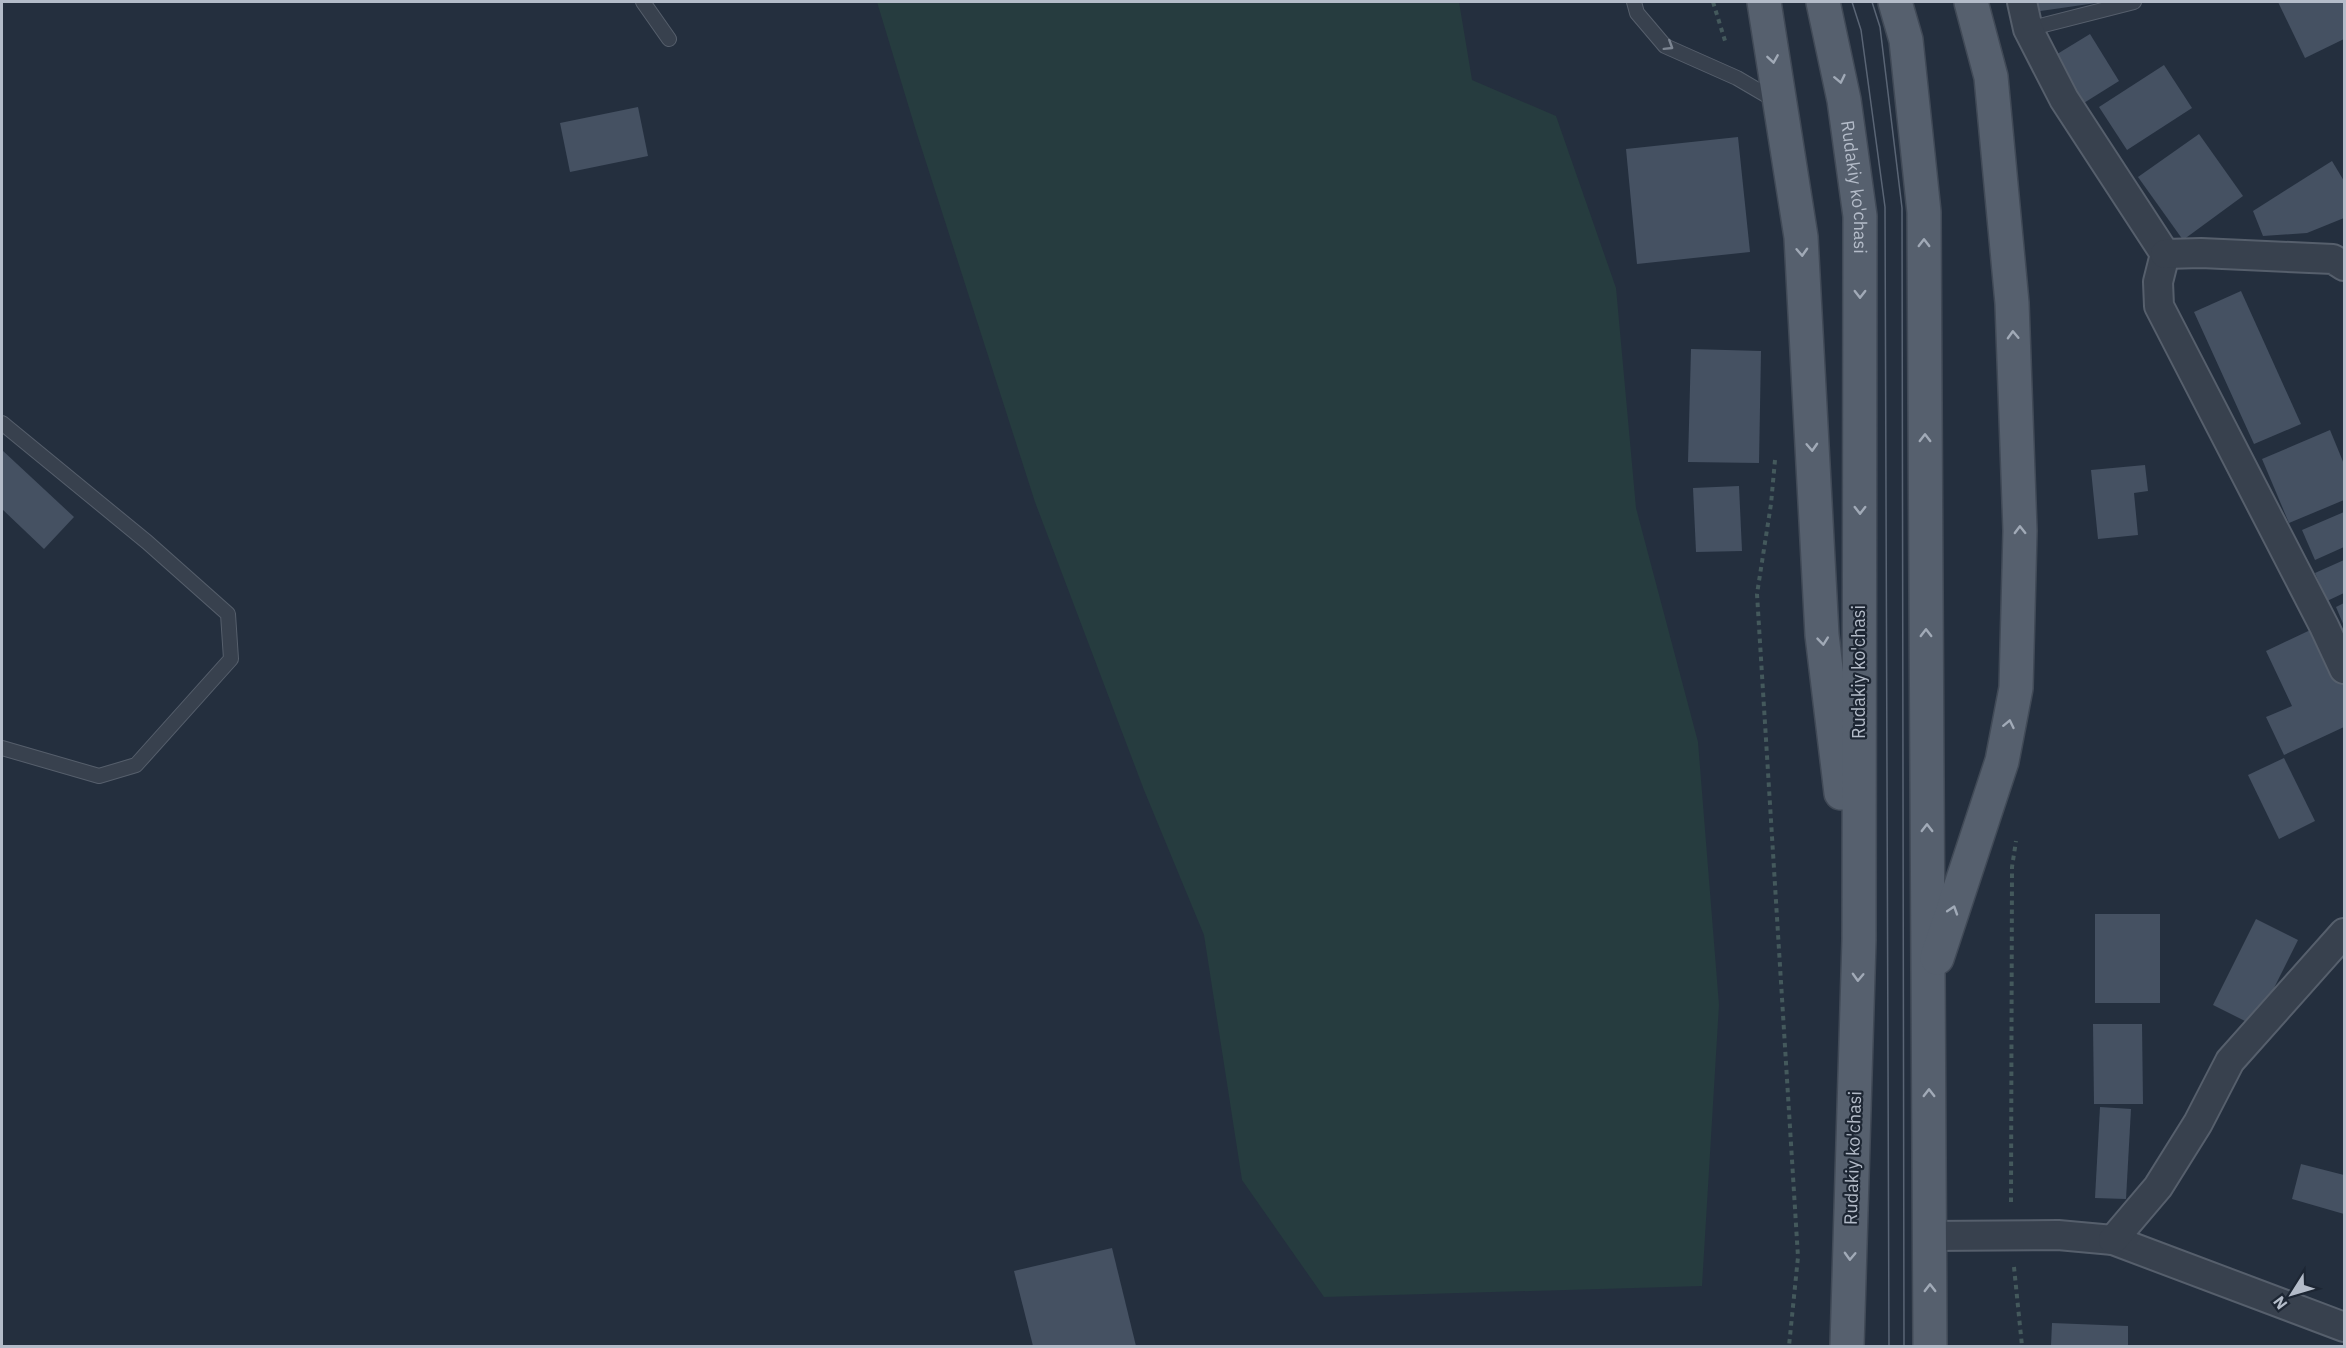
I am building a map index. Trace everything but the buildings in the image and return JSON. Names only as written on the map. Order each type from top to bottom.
[{"type":"main road","points":[[1764,2],[1801,237],[1822,635],[1859,940]]},
{"type":"main road","name":"Rudakiy ko'chasi","points":[[1823,2],[1844,100],[1860,216],[1859,940],[1847,1347]]},
{"type":"main road","points":[[1895,2],[1906,40],[1924,212],[1930,1347]]},
{"type":"main road","points":[[1928,986],[2002,761],[2016,688],[2020,531],[2012,303],[1991,77],[1971,2]]},
{"type":"street","points":[[2022,2],[2028,29],[2064,99],[2165,254],[2158,282],[2159,306],[2344,669]]},
{"type":"street","points":[[2165,254],[2333,259],[2344,266]]},
{"type":"street","points":[[2113,1240],[2158,1187],[2198,1123],[2230,1061],[2344,933]]},
{"type":"street","points":[[1929,1236],[2058,1235],[2113,1240],[2344,1327]]},
{"type":"lane","points":[[643,2],[669,39]]},
{"type":"lane","points":[[1634,2],[1637,13],[1665,46],[1737,78],[1780,103]]},
{"type":"lane","points":[[2028,29],[2133,2]]},
{"type":"lane","points":[[2,423],[147,542],[228,614],[231,659],[136,765],[99,776],[2,748]]},
{"type":"path","points":[[1713,2],[1737,78]]},
{"type":"path","points":[[1775,450],[1771,504],[1757,594],[1798,1257],[1789,1347]]},
{"type":"path","points":[[2011,1236],[2022,1347]]},
{"type":"green space","points":[[877,2],[1459,2],[1472,80],[1556,116],[1616,288],[1636,508],[1698,742],[1719,1005],[1702,1286],[1324,1297],[1242,1180],[1204,935],[1144,790],[1035,502]]},
{"type":"tram line","points":[[1852,2],[1861,30],[1885,207],[1889,1346]]},
{"type":"tram line","points":[[1872,2],[1880,27],[1902,208],[1904,1346]]}]
